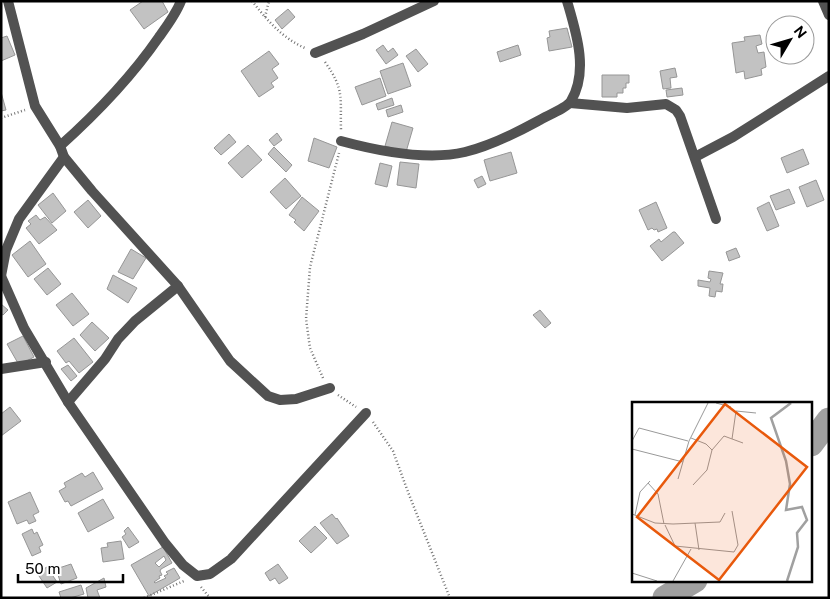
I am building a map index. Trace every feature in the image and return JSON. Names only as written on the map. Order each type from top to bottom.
[{"type":"street","points":[[8,1],[36,106],[64,156],[92,191],[178,286],[230,361],[268,396],[280,400],[296,399],[330,388]]},
{"type":"street","points":[[60,146],[100,110],[131,75],[177,11],[181,1]]},
{"type":"street","points":[[408,1],[413,12]]},
{"type":"street","points":[[315,53],[413,12],[434,1]]},
{"type":"street","points":[[567,1],[574,27],[580,70],[578,82],[570,103]]},
{"type":"street","points":[[823,1],[829,15]]},
{"type":"street","points":[[695,157],[733,137],[829,76]]},
{"type":"street","points":[[341,141],[358,146],[415,155],[464,152],[518,132],[570,103],[627,108],[666,104],[676,110],[680,116],[716,219]]},
{"type":"street","points":[[64,156],[19,219],[6,250],[1,276],[24,328],[46,362],[68,402],[165,543],[183,565],[197,576],[210,574],[231,559],[366,413]]},
{"type":"street","points":[[68,402],[101,365],[118,340],[135,321],[178,286]]},
{"type":"street","points":[[1,369],[46,362]]},
{"type":"path","points":[[252,1],[265,18],[284,36],[315,53],[325,62],[339,84],[341,96],[341,141],[310,267],[306,319],[310,348],[320,372],[330,388],[346,401],[366,413],[380,430],[393,451],[450,598]]},
{"type":"path","points":[[265,18],[269,1]]},
{"type":"path","points":[[1,118],[36,106]]},
{"type":"path","points":[[144,598],[197,576]]},
{"type":"building","points":[[143,1],[162,1],[168,12],[144,29],[130,10]]},
{"type":"building","points":[[288,9],[295,17],[282,29],[275,20]]},
{"type":"building","points":[[567,28],[572,47],[549,51],[547,38],[550,37],[549,31]]},
{"type":"building","points":[[760,35],[762,44],[756,46],[758,53],[764,52],[766,67],[761,69],[762,75],[745,79],[744,71],[736,73],[732,43],[745,41],[744,37]]},
{"type":"building","points":[[7,36],[15,55],[1,61],[1,38]]},
{"type":"building","points":[[383,45],[388,52],[393,48],[398,55],[386,64],[376,50]]},
{"type":"building","points":[[518,45],[521,55],[500,62],[497,52]]},
{"type":"building","points":[[416,49],[428,64],[418,72],[406,56]]},
{"type":"building","points":[[269,51],[279,64],[272,69],[278,78],[271,83],[274,87],[259,97],[241,71]]},
{"type":"building","points":[[403,63],[411,86],[388,94],[380,71]]},
{"type":"building","points":[[675,68],[677,77],[670,78],[671,88],[663,89],[660,71]]},
{"type":"building","points":[[602,75],[629,75],[629,83],[626,83],[626,88],[623,88],[623,93],[617,93],[617,97],[602,97]]},
{"type":"building","points":[[380,78],[386,96],[362,105],[355,87]]},
{"type":"building","points":[[682,88],[683,95],[667,97],[666,90]]},
{"type":"building","points":[[1,92],[6,110],[1,111]]},
{"type":"building","points":[[392,98],[394,105],[378,110],[376,104]]},
{"type":"building","points":[[401,105],[403,112],[388,117],[386,110]]},
{"type":"building","points":[[392,122],[413,128],[406,152],[385,146]]},
{"type":"building","points":[[277,133],[282,140],[274,146],[269,140]]},
{"type":"building","points":[[229,134],[236,142],[221,155],[214,148]]},
{"type":"building","points":[[314,138],[337,147],[329,168],[308,161]]},
{"type":"building","points":[[248,145],[262,160],[242,178],[228,163]]},
{"type":"building","points":[[274,147],[292,165],[286,172],[268,154]]},
{"type":"building","points":[[803,149],[809,164],[787,173],[781,158]]},
{"type":"building","points":[[511,152],[517,173],[490,181],[484,160]]},
{"type":"building","points":[[400,162],[419,164],[416,188],[397,185]]},
{"type":"building","points":[[380,163],[392,166],[387,187],[375,184]]},
{"type":"building","points":[[482,176],[486,184],[478,188],[474,180]]},
{"type":"building","points":[[285,178],[301,196],[286,209],[270,192]]},
{"type":"building","points":[[816,180],[824,200],[807,207],[799,187]]},
{"type":"building","points":[[789,189],[795,203],[776,210],[770,196]]},
{"type":"building","points":[[53,193],[66,211],[52,223],[38,205]]},
{"type":"building","points":[[302,197],[319,211],[304,231],[294,222],[296,220],[289,215]]},
{"type":"building","points":[[88,200],[101,216],[88,228],[74,212]]},
{"type":"building","points":[[656,202],[667,228],[658,232],[657,229],[654,230],[652,228],[648,230],[639,210]]},
{"type":"building","points":[[769,202],[779,226],[767,231],[757,208]]},
{"type":"building","points":[[36,215],[40,220],[45,217],[57,230],[39,244],[26,228],[31,224],[28,221]]},
{"type":"building","points":[[673,232],[684,243],[662,261],[650,246],[659,239],[661,242]]},
{"type":"building","points":[[30,241],[46,264],[28,277],[12,255]]},
{"type":"building","points":[[736,248],[740,257],[729,261],[726,252]]},
{"type":"building","points":[[131,249],[146,258],[133,279],[118,272]]},
{"type":"building","points":[[48,268],[61,284],[47,295],[34,279]]},
{"type":"building","points":[[709,271],[723,273],[720,284],[723,284],[722,292],[716,291],[715,297],[709,296],[710,288],[698,286],[698,280],[710,282],[711,279],[708,278]]},
{"type":"building","points":[[113,275],[137,288],[128,303],[107,289]]},
{"type":"building","points":[[72,293],[89,314],[73,326],[56,305]]},
{"type":"building","points":[[1,304],[8,310],[3,315],[1,314]]},
{"type":"building","points":[[540,310],[551,323],[545,328],[533,315]]},
{"type":"building","points":[[92,322],[109,338],[95,351],[80,335]]},
{"type":"building","points":[[23,336],[34,357],[19,365],[7,344]]},
{"type":"building","points":[[74,338],[93,362],[79,373],[69,361],[66,363],[57,351]]},
{"type":"building","points":[[68,365],[77,376],[71,381],[61,369]]},
{"type":"building","points":[[10,407],[21,421],[1,436],[1,414]]},
{"type":"building","points":[[93,472],[103,489],[71,506],[68,501],[65,502],[59,491],[66,487],[64,483],[82,473],[85,477]]},
{"type":"building","points":[[30,492],[39,512],[33,515],[36,521],[29,524],[27,520],[17,524],[8,502]]},
{"type":"building","points":[[103,499],[114,518],[88,532],[78,513]]},
{"type":"building","points":[[332,514],[337,518],[349,536],[337,544],[320,523]]},
{"type":"building","points":[[315,526],[327,538],[311,553],[299,541]]},
{"type":"building","points":[[128,527],[139,542],[129,548],[122,537],[126,534],[124,531]]},
{"type":"building","points":[[32,529],[34,534],[37,532],[43,545],[39,547],[41,552],[32,556],[22,534]]},
{"type":"building","points":[[121,541],[124,559],[103,562],[101,548],[108,547],[107,543]]},
{"type":"building","points":[[163,547],[172,563],[161,569],[162,575],[154,582],[166,578],[164,576],[168,574],[166,572],[174,568],[180,578],[149,596],[131,565]],"holes":[[[164,556],[166,560],[159,567],[155,563]]]},
{"type":"building","points":[[71,564],[77,578],[61,584],[56,569]]},
{"type":"building","points":[[278,564],[288,578],[279,584],[275,578],[270,581],[265,573]]},
{"type":"building","points":[[47,567],[57,582],[47,588],[37,573]]},
{"type":"building","points":[[104,578],[106,587],[97,590],[100,598],[88,598],[86,588]]},
{"type":"building","points":[[81,585],[84,594],[70,598],[61,598],[59,592]]},
{"type":"waterway","points":[[812,443],[829,420]]},
{"type":"waterway","points":[[665,598],[692,582]]}]
